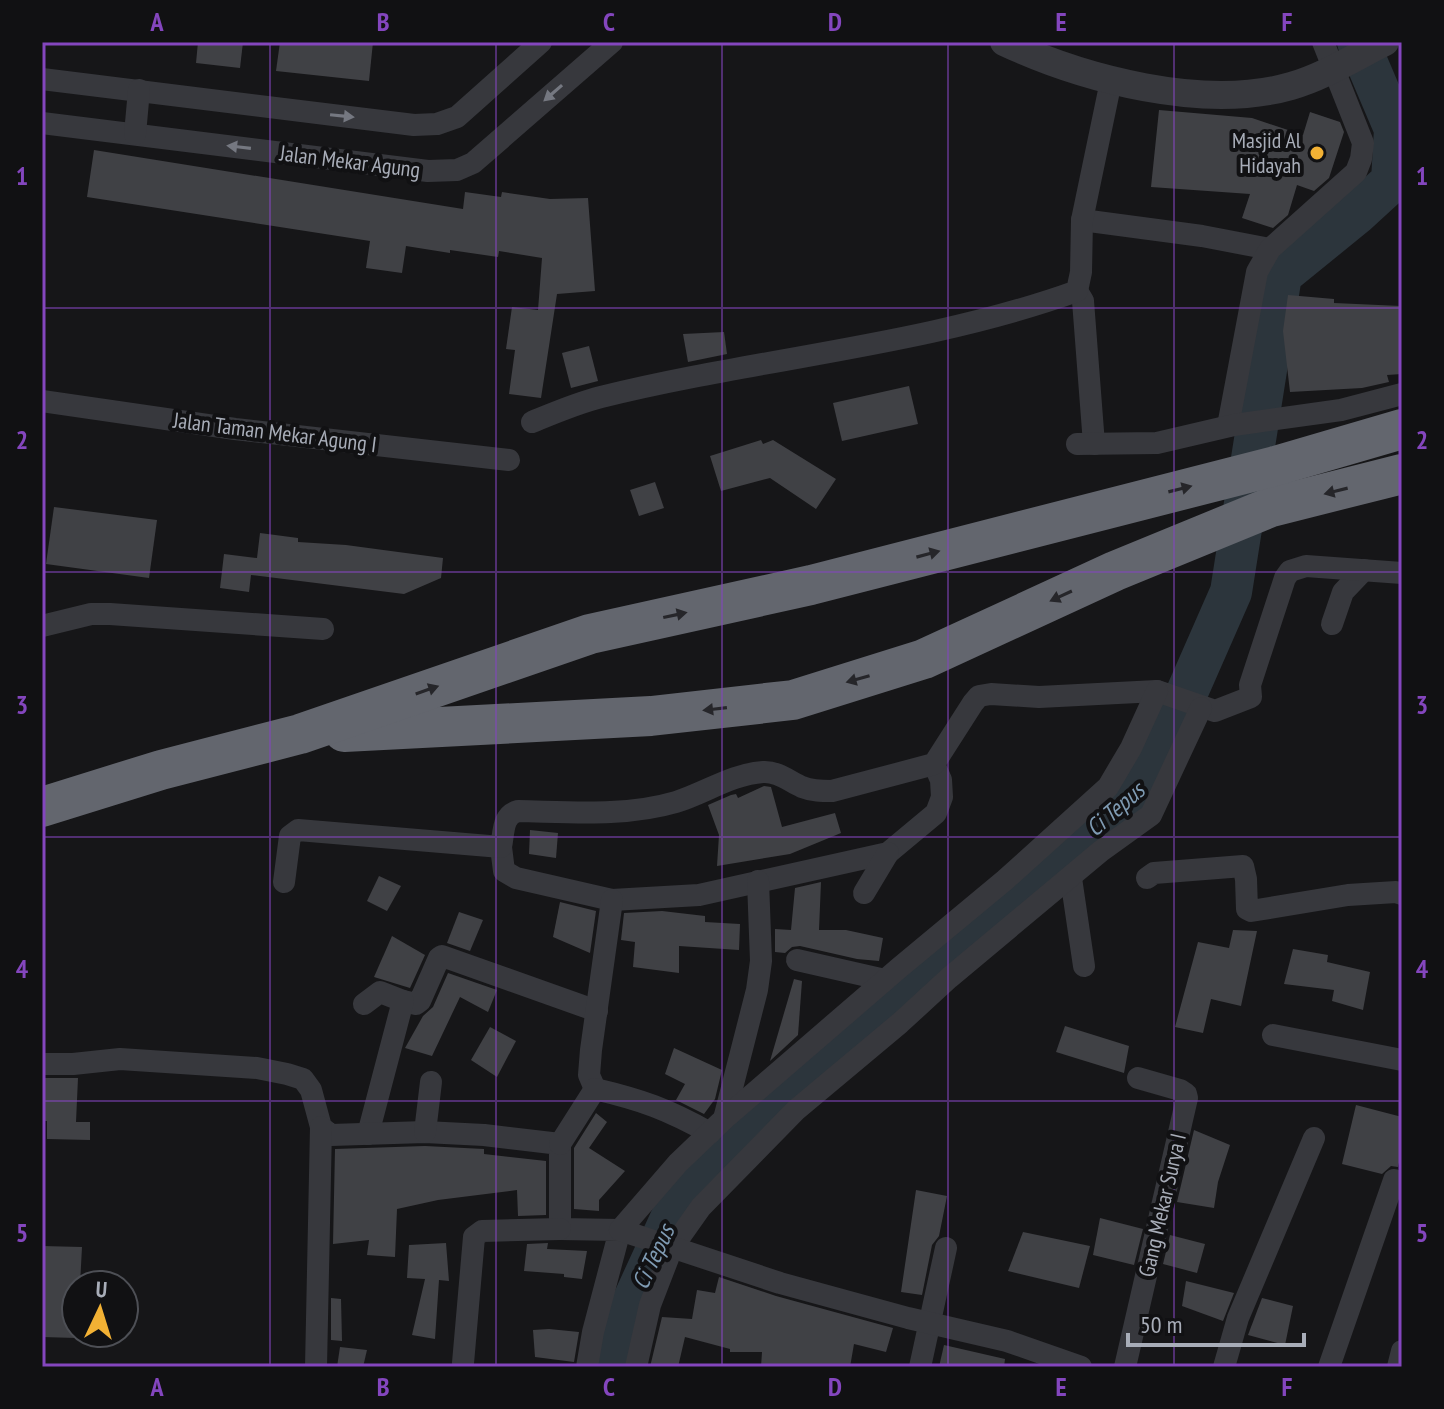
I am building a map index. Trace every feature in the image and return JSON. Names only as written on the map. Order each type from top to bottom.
[{"type":"highway","points":[[42,807],[161,770],[300,734],[590,634],[801,587],[1275,466],[1402,429]]},
{"type":"highway","points":[[300,734],[651,716],[793,700],[924,659],[1120,569],[1271,507],[1402,474]]},
{"type":"highway","points":[[1093,511],[1120,569]]},
{"type":"street","name":"Jalan Mekar Agung","points":[[42,79],[414,125],[437,124],[457,117],[541,42]]},
{"type":"street","name":"Jalan Mekar Agung","points":[[42,123],[428,171],[457,170],[473,163],[612,42]]},
{"type":"street","points":[[1004,42],[1027,53],[1111,81],[1180,92],[1240,94],[1291,86],[1331,59],[1385,42]]},
{"type":"street","points":[[1231,425],[1257,272],[1270,249],[1356,172],[1361,159],[1363,143],[1331,59]]},
{"type":"street","points":[[1111,81],[1082,220],[1081,272],[1077,291],[1083,301],[1086,444],[1157,443],[1231,425],[1341,410],[1402,394]]},
{"type":"street","points":[[135,134],[139,90]]},
{"type":"street","points":[[1082,220],[1202,236],[1270,249]]},
{"type":"street","points":[[532,422],[598,398],[877,343],[993,316],[1077,291]]},
{"type":"street","name":"Jalan Taman Mekar Agung I","points":[[42,401],[235,429],[509,460]]},
{"type":"street","points":[[888,853],[699,895],[612,900],[516,878],[504,871],[501,847],[507,818],[510,813],[518,811],[598,813],[651,807],[677,802],[752,773],[768,771],[816,791],[832,791],[934,764],[979,696],[1162,692],[1215,711],[1251,697],[1250,685],[1285,578],[1290,571],[1306,566],[1402,573]]},
{"type":"street","points":[[1332,624],[1343,592],[1364,570]]},
{"type":"street","points":[[42,626],[91,614],[110,614],[323,629]]},
{"type":"street","points":[[587,1367],[593,1332],[624,1231],[678,1163],[1108,787],[1162,692]]},
{"type":"street","points":[[636,1367],[666,1246],[796,1110],[1101,851],[1151,815],[1198,707]]},
{"type":"street","points":[[864,893],[888,853],[936,813],[942,797],[941,780],[934,764]]},
{"type":"street","points":[[284,882],[290,836],[298,830],[501,847]]},
{"type":"street","points":[[1147,878],[1154,873],[1243,866],[1247,909],[1251,911],[1348,895],[1402,894]]},
{"type":"street","points":[[1071,878],[1084,966]]},
{"type":"street","points":[[717,1126],[757,990],[761,961],[758,881]]},
{"type":"street","points":[[595,1089],[589,1075],[612,900]]},
{"type":"street","points":[[364,1004],[380,992],[416,1004],[442,956],[597,1011]]},
{"type":"street","points":[[797,960],[885,980]]},
{"type":"street","points":[[368,1134],[403,1001]]},
{"type":"street","points":[[1273,1035],[1402,1060]]},
{"type":"street","points":[[42,1064],[120,1059],[257,1068],[303,1079],[311,1090],[321,1127],[316,1367]]},
{"type":"street","name":"Gang Mekar Surya I","points":[[1125,1367],[1187,1098],[1180,1090],[1138,1078]]},
{"type":"street","points":[[425,1132],[431,1082]]},
{"type":"street","points":[[595,1089],[643,1100],[717,1126]]},
{"type":"street","points":[[560,1229],[560,1144],[595,1089]]},
{"type":"street","points":[[321,1127],[331,1135],[425,1132],[560,1144]]},
{"type":"street","points":[[1224,1367],[1238,1318],[1314,1138]]},
{"type":"street","points":[[1329,1367],[1394,1180]]},
{"type":"street","points":[[463,1363],[474,1237],[482,1231],[560,1229],[624,1231],[780,1283],[1007,1341],[1081,1367]]},
{"type":"street","points":[[920,1367],[946,1248]]},
{"type":"street","points":[[1398,1367],[1402,1351]]},
{"type":"building","points":[[198,42],[243,42],[240,68],[196,63]]},
{"type":"building","points":[[280,42],[373,42],[369,81],[276,71]]},
{"type":"building","points":[[1159,110],[1252,118],[1303,135],[1310,112],[1340,122],[1344,132],[1329,178],[1314,191],[1297,185],[1288,215],[1273,228],[1242,218],[1250,194],[1151,187]]},
{"type":"building","points":[[94,150],[463,209],[465,192],[501,197],[502,192],[550,199],[588,198],[595,291],[557,294],[541,398],[509,394],[515,350],[506,349],[512,307],[538,310],[542,258],[499,251],[498,257],[406,246],[402,273],[366,268],[370,241],[87,197]]},
{"type":"building","points":[[1288,295],[1334,299],[1334,303],[1401,306],[1402,374],[1387,375],[1389,382],[1362,388],[1290,392],[1283,331]]},
{"type":"building","points":[[724,332],[727,354],[688,362],[683,334]]},
{"type":"building","points":[[589,346],[598,381],[571,388],[562,353]]},
{"type":"building","points":[[909,386],[918,424],[842,441],[833,403]]},
{"type":"building","points":[[761,440],[763,444],[773,440],[836,479],[816,509],[770,478],[721,491],[710,456]]},
{"type":"building","points":[[655,482],[664,508],[639,516],[630,490]]},
{"type":"building","points":[[54,507],[157,520],[149,578],[46,564]]},
{"type":"building","points":[[260,533],[298,538],[298,542],[443,558],[441,578],[404,594],[251,575],[249,592],[220,588],[224,554],[257,558]]},
{"type":"building","points":[[764,786],[771,787],[782,827],[835,813],[841,833],[790,854],[717,866],[719,835],[708,805],[731,795],[736,794],[738,798]]},
{"type":"building","points":[[530,830],[558,833],[556,858],[529,854]]},
{"type":"building","points":[[379,876],[401,886],[387,911],[367,901]]},
{"type":"building","points":[[821,882],[819,930],[846,930],[883,938],[879,961],[800,946],[792,947],[785,953],[775,952],[775,929],[791,930],[795,888]]},
{"type":"building","points":[[560,902],[596,911],[590,953],[553,937]]},
{"type":"building","points":[[662,911],[705,916],[705,922],[740,924],[739,950],[679,946],[679,973],[633,967],[635,942],[621,940],[624,913]]},
{"type":"building","points":[[459,912],[483,920],[470,951],[447,943]]},
{"type":"building","points":[[1233,930],[1257,931],[1241,1006],[1211,999],[1203,1033],[1175,1027],[1198,942],[1229,948]]},
{"type":"building","points":[[392,936],[425,955],[410,988],[374,977]]},
{"type":"building","points":[[1293,949],[1328,955],[1327,962],[1370,972],[1363,1010],[1332,1001],[1334,990],[1284,984]]},
{"type":"building","points":[[448,973],[497,990],[488,1012],[460,997],[432,1056],[405,1048],[423,1016],[433,1007]]},
{"type":"building","points":[[794,979],[802,981],[798,1035],[770,1061]]},
{"type":"building","points":[[1065,1026],[1129,1046],[1124,1073],[1056,1052]]},
{"type":"building","points":[[490,1027],[516,1041],[497,1077],[471,1060]]},
{"type":"building","points":[[674,1048],[722,1070],[715,1099],[704,1114],[676,1100],[685,1084],[665,1074]]},
{"type":"building","points":[[42,1078],[78,1078],[76,1122],[90,1122],[90,1140],[47,1139],[47,1121],[42,1121]]},
{"type":"building","points":[[1356,1105],[1402,1117],[1402,1149],[1398,1167],[1391,1166],[1382,1174],[1342,1164]]},
{"type":"building","points":[[596,1113],[607,1122],[589,1148],[625,1171],[599,1200],[599,1211],[574,1209],[574,1148]]},
{"type":"building","points":[[1194,1130],[1230,1145],[1218,1182],[1214,1208],[1177,1202]]},
{"type":"building","points":[[425,1146],[484,1149],[484,1154],[546,1161],[546,1215],[518,1216],[517,1190],[438,1200],[397,1209],[395,1257],[367,1255],[369,1240],[333,1244],[335,1149]]},
{"type":"building","points":[[916,1190],[947,1196],[939,1236],[932,1245],[922,1295],[901,1292]]},
{"type":"building","points":[[1100,1218],[1143,1229],[1134,1265],[1093,1255]]},
{"type":"building","points":[[1023,1232],[1090,1246],[1079,1288],[1008,1271]]},
{"type":"building","points":[[1170,1235],[1205,1244],[1197,1273],[1163,1264]]},
{"type":"building","points":[[446,1243],[449,1281],[439,1280],[435,1339],[412,1335],[425,1279],[407,1278],[409,1245]]},
{"type":"building","points":[[548,1243],[547,1249],[587,1251],[582,1279],[564,1277],[564,1274],[524,1271],[527,1244]]},
{"type":"building","points":[[42,1246],[82,1247],[81,1269],[60,1269],[60,1338],[42,1337]]},
{"type":"building","points":[[719,1277],[893,1328],[886,1352],[854,1344],[850,1367],[761,1367],[762,1352],[730,1352],[730,1349],[685,1337],[678,1367],[650,1367],[662,1317],[692,1319],[697,1290],[715,1293]]},
{"type":"building","points":[[1186,1281],[1234,1293],[1223,1321],[1182,1306]]},
{"type":"building","points":[[331,1298],[341,1299],[342,1341],[331,1340]]},
{"type":"building","points":[[1262,1298],[1293,1306],[1285,1345],[1248,1335]]},
{"type":"building","points":[[533,1330],[579,1332],[574,1362],[535,1357]]},
{"type":"building","points":[[944,1345],[1005,1359],[1004,1367],[939,1367]]},
{"type":"building","points":[[340,1347],[367,1350],[363,1367],[337,1367]]},
{"type":"waterway","name":"Ci Tepus","points":[[611,1367],[614,1343],[680,1199],[783,1098],[1149,779],[1231,592],[1281,275],[1392,181],[1395,129],[1358,42]]},
{"type":"place","name":"Masjid Al Hidayah","points":[[1317,153]]}]
